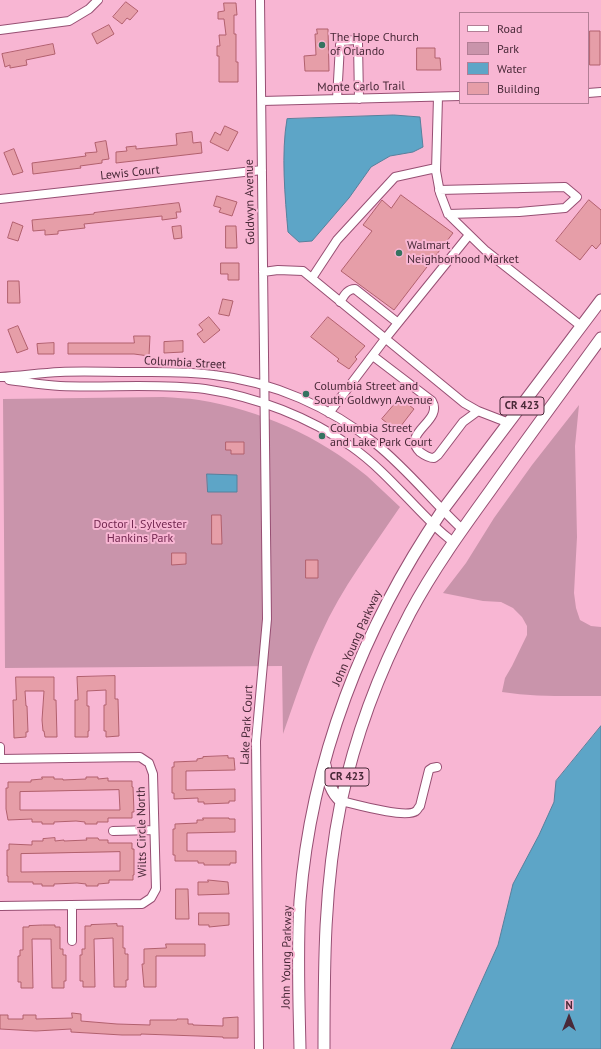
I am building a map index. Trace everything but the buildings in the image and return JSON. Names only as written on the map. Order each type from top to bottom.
[{"type":"main road","name":"John Young Parkway","points":[[300,1049],[298,957],[300,901],[309,832],[324,762],[339,710],[363,651],[388,599],[418,546],[442,511],[601,300]]},
{"type":"main road","name":"CR 423","points":[[324,1049],[324,956],[327,900],[331,864],[341,801],[363,724],[377,685],[409,614],[453,542],[601,338]]},
{"type":"main road","points":[[324,762],[329,784],[341,801]]},
{"type":"street","points":[[0,30],[69,21],[89,9],[98,0]]},
{"type":"street","name":"Goldwyn Avenue","points":[[260,0],[264,403]]},
{"type":"street","points":[[338,99],[340,45],[342,41],[356,40],[358,43],[359,99]]},
{"type":"street","points":[[589,93],[601,92]]},
{"type":"street","name":"Monte Carlo Trail","points":[[262,100],[459,96]]},
{"type":"street","points":[[438,97],[436,168],[440,190],[448,214],[486,252],[581,326]]},
{"type":"street","points":[[312,278],[337,240],[395,176],[436,168]]},
{"type":"street","name":"Lewis Court","points":[[0,199],[262,170]]},
{"type":"street","points":[[440,190],[565,187],[577,197],[565,208],[519,212],[448,214]]},
{"type":"street","points":[[329,413],[398,323],[469,235]]},
{"type":"street","points":[[263,272],[278,270],[303,271],[464,403],[478,411],[509,423]]},
{"type":"street","points":[[340,302],[348,291],[355,289],[398,323]]},
{"type":"street","points":[[373,356],[432,401],[434,410],[431,419],[415,436],[414,440],[420,451],[430,458],[434,458],[438,455],[463,422],[478,411]]},
{"type":"street","name":"Columbia Street","points":[[0,378],[61,372],[179,372],[215,374],[265,385],[286,392],[329,413],[356,429],[393,458],[442,511],[462,529]]},
{"type":"street","name":"Columbia Street","points":[[0,378],[58,386],[170,387],[196,389],[226,393],[264,403],[317,426],[352,448],[385,475],[433,524],[453,542]]},
{"type":"street","name":"Lake Park Court","points":[[259,1049],[256,741],[267,619],[264,403]]},
{"type":"street","points":[[0,747],[0,759]]},
{"type":"street","name":"Wilts Circle North","points":[[0,759],[140,757],[150,763],[154,774],[156,889],[151,898],[142,904],[0,906]]},
{"type":"street","points":[[341,801],[389,812],[403,813],[416,811],[420,806],[430,770],[437,767]]},
{"type":"street","points":[[113,831],[154,830]]},
{"type":"street","points":[[72,905],[72,941]]},
{"type":"green space","name":"Doctor I. Sylvester Hankins Park","points":[[163,397],[194,399],[222,404],[244,410],[288,427],[309,437],[349,462],[367,476],[400,507],[358,569],[329,617],[310,658],[283,734],[282,666],[5,668],[3,399]]},
{"type":"green space","points":[[579,405],[575,446],[577,537],[574,593],[576,608],[580,620],[591,626],[601,627],[601,696],[514,694],[502,692],[505,678],[527,635],[527,626],[522,617],[513,608],[501,602],[483,601],[443,593],[466,563],[494,518],[532,465]]},
{"type":"water","points":[[394,115],[420,117],[423,147],[413,152],[390,156],[371,167],[349,198],[312,241],[299,242],[288,232],[284,160],[287,119]]},
{"type":"water","points":[[207,474],[237,475],[237,492],[208,492]]},
{"type":"water","points":[[601,726],[601,1049],[451,1049],[498,945],[513,884],[539,835],[554,802],[556,781]]},
{"type":"place","name":"The Hope Church of Orlando","points":[[322,45]]},
{"type":"place","name":"Walmart Neighborhood Market","points":[[399,253]]},
{"type":"place","name":"Columbia Street and South Goldwyn Avenue","points":[[306,394]]},
{"type":"place","name":"Columbia Street and Lake Park Court","points":[[322,436]]}]
